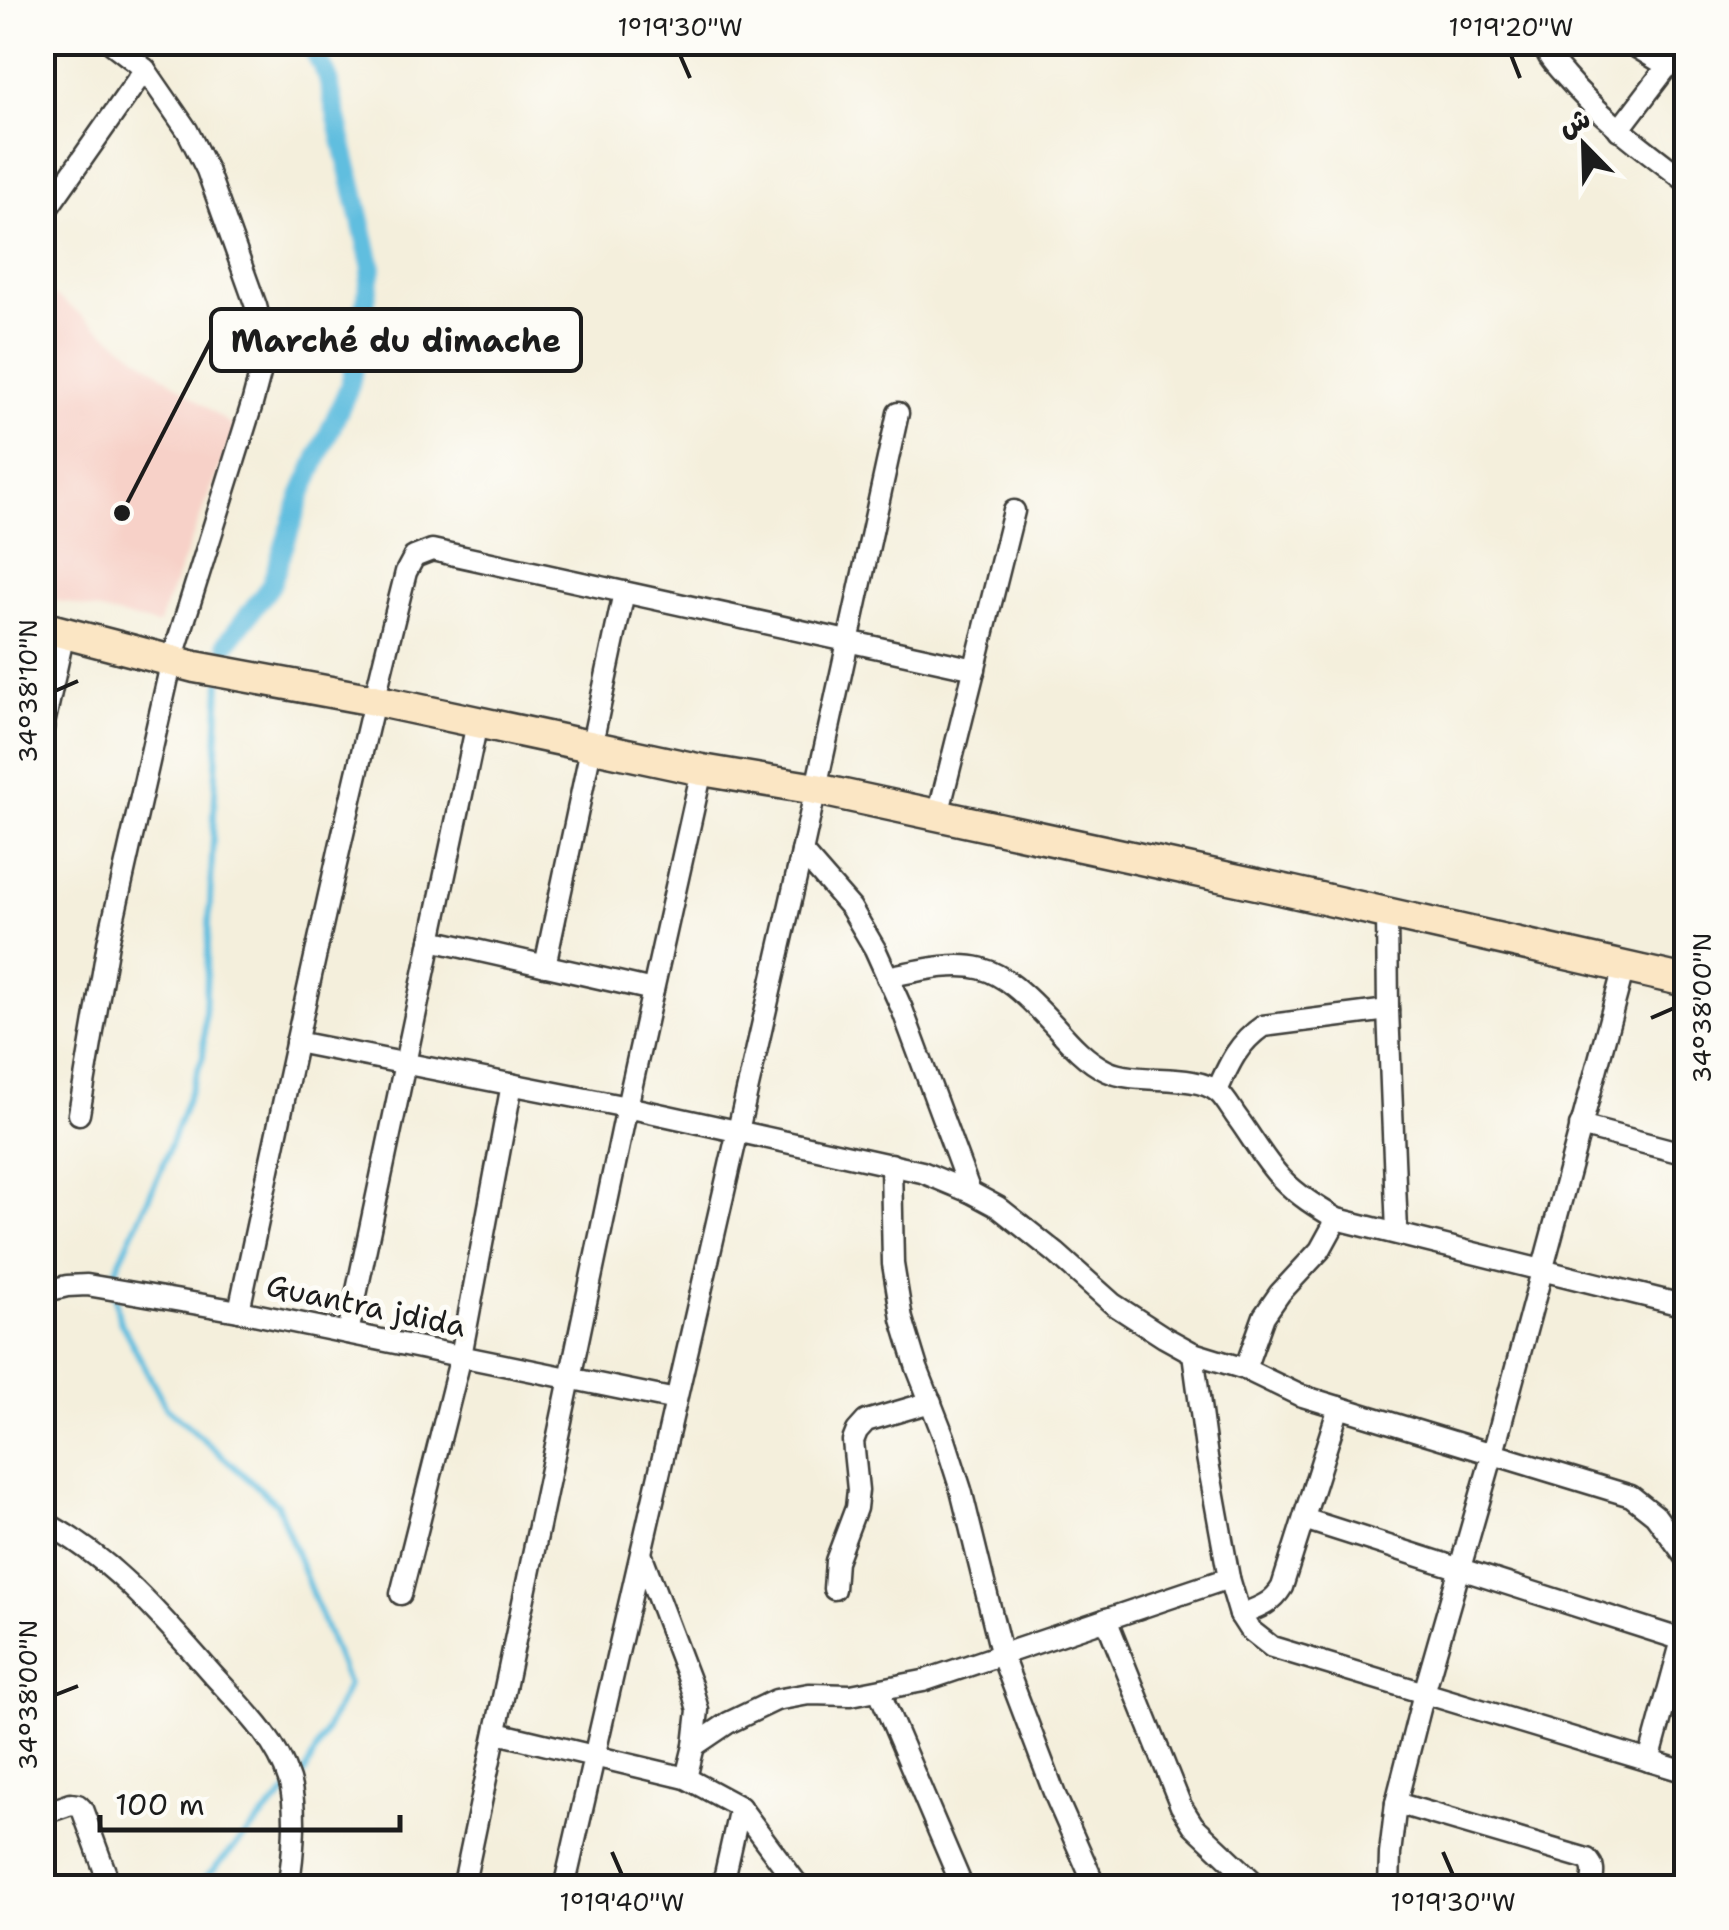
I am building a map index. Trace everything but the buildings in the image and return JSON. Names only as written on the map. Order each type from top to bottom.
[{"type":"street","points":[[79,1114],[108,942],[260,374],[262,330],[207,170],[187,130],[145,69],[110,42]]},
{"type":"street","points":[[1544,42],[1546,53],[1581,94],[1619,130],[1686,181]]},
{"type":"street","points":[[1619,130],[1679,57],[1628,42]]},
{"type":"street","points":[[42,216],[145,69]]},
{"type":"street","points":[[564,1888],[802,852],[898,413]]},
{"type":"street","points":[[938,815],[1014,511]]},
{"type":"street","points":[[239,1311],[374,700],[406,572],[414,557],[432,550],[974,669]]},
{"type":"street","points":[[545,966],[624,592]]},
{"type":"street","points":[[42,733],[53,630],[268,682],[374,700],[702,770],[816,789],[1686,981]]},
{"type":"street","points":[[348,1333],[478,722]]},
{"type":"street","points":[[463,1888],[702,770]]},
{"type":"street","points":[[802,852],[851,908],[875,948],[902,1009],[970,1192]]},
{"type":"street","points":[[1387,913],[1396,1232]]},
{"type":"street","points":[[431,940],[653,990]]},
{"type":"street","points":[[887,976],[967,964],[996,973],[1022,991],[1067,1040],[1103,1069],[1120,1076],[1198,1083],[1218,1092],[1281,1178],[1336,1218],[1686,1306]]},
{"type":"street","points":[[1385,1886],[1396,1803],[1424,1692],[1624,967]]},
{"type":"street","points":[[1218,1092],[1234,1054],[1263,1026],[1388,1010]]},
{"type":"street","points":[[296,1042],[922,1172],[998,1208],[1113,1304],[1193,1353],[1245,1369],[1299,1395],[1631,1496],[1655,1515],[1682,1550]]},
{"type":"street","points":[[401,1594],[461,1356],[512,1084]]},
{"type":"street","points":[[1580,1126],[1686,1154]]},
{"type":"street","points":[[890,1164],[893,1264],[902,1318],[961,1490],[1002,1656],[1096,1888]]},
{"type":"street","points":[[1245,1369],[1264,1316],[1320,1250],[1336,1218]]},
{"type":"street","name":"Guantra jdida","points":[[42,1292],[87,1286],[146,1295],[676,1400]]},
{"type":"street","points":[[1193,1353],[1229,1578],[1240,1615],[1249,1629],[1272,1647],[1686,1772]]},
{"type":"street","points":[[834,1590],[836,1561],[856,1508],[858,1490],[852,1441],[857,1431],[866,1421],[930,1402]]},
{"type":"street","points":[[1240,1615],[1263,1607],[1276,1598],[1282,1587],[1339,1407]]},
{"type":"street","points":[[1304,1519],[1684,1640],[1649,1761]]},
{"type":"street","points":[[42,1521],[75,1538],[118,1572],[259,1726],[290,1782],[293,1822],[288,1888]]},
{"type":"street","points":[[1682,1550],[1686,1522]]},
{"type":"street","points":[[642,1554],[698,1710],[686,1778]]},
{"type":"street","points":[[694,1746],[728,1723],[776,1700],[809,1694],[850,1695],[923,1681],[1229,1578]]},
{"type":"street","points":[[1106,1619],[1181,1806],[1194,1826],[1260,1888]]},
{"type":"street","points":[[879,1691],[963,1888]]},
{"type":"street","points":[[497,1733],[686,1778],[740,1807],[800,1888]]},
{"type":"street","points":[[1396,1803],[1586,1859],[1594,1872],[1591,1888]]},
{"type":"street","points":[[42,1814],[78,1804],[112,1888]]},
{"type":"street","points":[[722,1888],[740,1807]]},
{"type":"shaded area","points":[[43,287],[235,428],[158,625],[43,597]]},
{"type":"waterway","points":[[227,643],[271,585],[301,496],[350,385],[372,268],[327,75],[309,42]]},
{"type":"waterway","points":[[223,665],[227,643]]},
{"type":"waterway","points":[[196,1888],[305,1773],[348,1685],[277,1504],[166,1407],[119,1319],[112,1279],[161,1170],[203,1056],[220,682]]},
{"type":"place","name":"Marché du dimache","points":[[122,513]]}]
